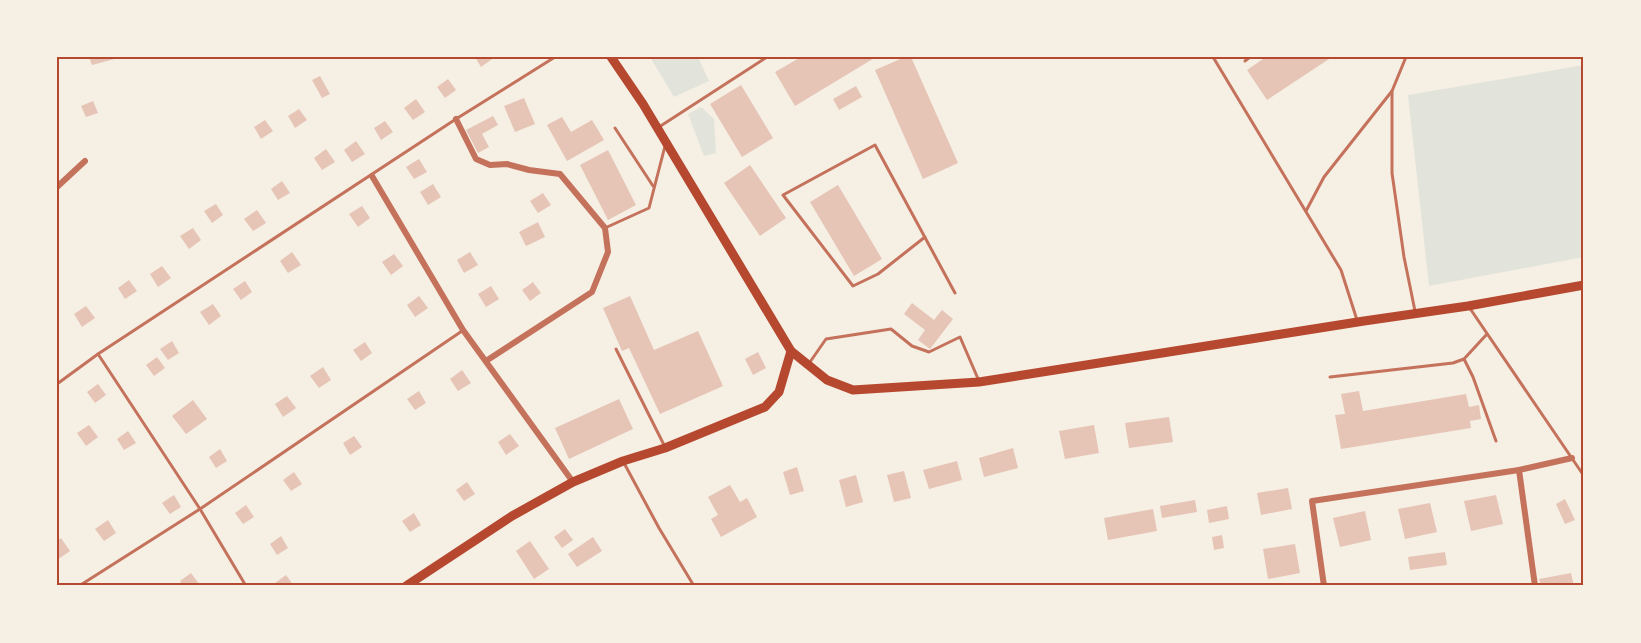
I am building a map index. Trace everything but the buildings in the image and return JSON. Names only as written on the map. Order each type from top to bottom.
[{"type":"main road","points":[[611,57],[658,128],[791,351],[827,380],[853,390],[980,382],[1468,306],[1584,285]]},
{"type":"main road","points":[[406,586],[512,516],[573,482],[623,460],[665,448],[765,407],[779,392],[791,351]]},
{"type":"street","points":[[456,119],[476,159],[490,165],[507,164],[529,170],[560,174],[605,228],[608,252],[592,292],[486,361]]},
{"type":"street","points":[[57,187],[85,161]]},
{"type":"street","points":[[372,176],[463,330],[573,482]]},
{"type":"street","points":[[1324,586],[1312,501],[1519,470],[1572,458]]},
{"type":"street","points":[[1519,470],[1535,586]]},
{"type":"lane","points":[[57,384],[98,354],[456,119],[555,57]]},
{"type":"lane","points":[[658,128],[767,57]]},
{"type":"lane","points":[[1214,57],[1341,270],[1357,322]]},
{"type":"lane","points":[[1245,61],[1250,57]]},
{"type":"lane","points":[[1306,212],[1324,177],[1392,91],[1406,57]]},
{"type":"lane","points":[[1392,91],[1392,173],[1404,257],[1416,313]]},
{"type":"lane","points":[[615,128],[653,186]]},
{"type":"lane","points":[[605,228],[649,208],[666,142]]},
{"type":"lane","points":[[925,237],[878,274],[853,286],[783,195],[875,145],[925,237],[955,293]]},
{"type":"lane","points":[[1468,306],[1584,476]]},
{"type":"lane","points":[[807,365],[826,339],[891,329],[912,346],[929,352],[960,337],[980,382]]},
{"type":"lane","points":[[79,586],[200,509],[463,330]]},
{"type":"lane","points":[[1330,377],[1453,363],[1464,358],[1487,334]]},
{"type":"lane","points":[[616,349],[665,448]]},
{"type":"lane","points":[[98,354],[200,509],[246,586]]},
{"type":"lane","points":[[1464,358],[1496,441]]},
{"type":"lane","points":[[623,460],[659,528],[694,586]]},
{"type":"shaded area","points":[[650,57],[698,57],[709,81],[674,97]]},
{"type":"shaded area","points":[[1584,65],[1584,257],[1429,286],[1408,95]]},
{"type":"shaded area","points":[[701,107],[714,119],[716,153],[704,156],[688,114]]}]
